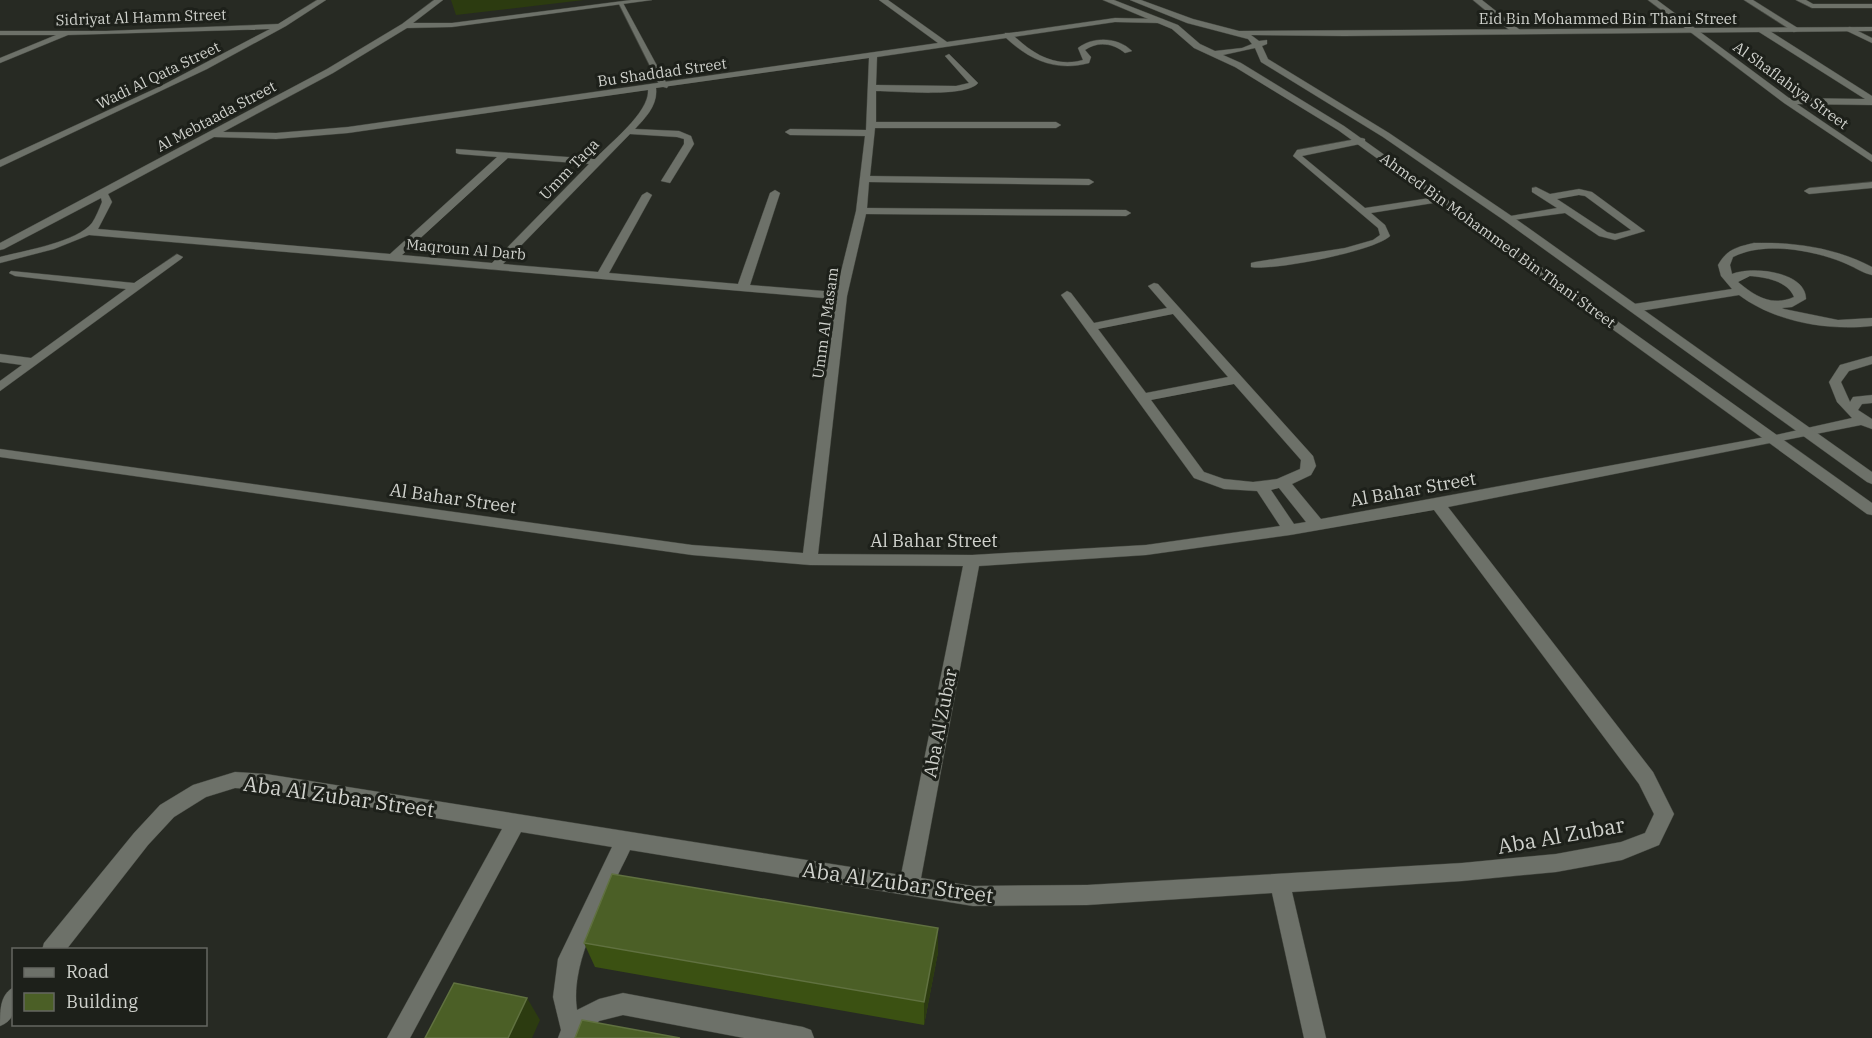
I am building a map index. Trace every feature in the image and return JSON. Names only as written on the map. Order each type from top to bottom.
[{"type":"street","name":"Wadi Al Qata Street","points":[[0,164],[142,98],[282,26],[322,0]]},
{"type":"street","name":"Al Mebtaada Street","points":[[0,248],[310,83],[405,26],[439,0]]},
{"type":"street","points":[[405,26],[452,25],[648,0]]},
{"type":"street","points":[[883,0],[946,45]]},
{"type":"street","name":"Ahmed Bin Mohammed Bin Thani Street","points":[[1107,0],[1160,21],[1186,35],[1197,46],[1238,65],[1362,141],[1872,510]]},
{"type":"street","name":"Ahmed Bin Mohammed Bin Thani Street","points":[[1134,0],[1190,21],[1251,37],[1257,44],[1262,57],[1269,64],[1386,135],[1509,219],[1872,479]]},
{"type":"street","points":[[1478,0],[1517,32]]},
{"type":"street","name":"Al Shaflahiya Street","points":[[1652,0],[1787,101],[1872,159]]},
{"type":"street","points":[[1748,0],[1797,30]]},
{"type":"street","points":[[1800,0],[1812,6],[1872,6]]},
{"type":"street","points":[[1846,0],[1857,6]]},
{"type":"street","points":[[1115,20],[1122,15],[1122,7]]},
{"type":"street","name":"Bu Shaddad Street","points":[[212,134],[276,136],[348,130],[1115,20],[1160,21]]},
{"type":"street","name":"Sidriyat Al Hamm Street","points":[[0,33],[282,26]]},
{"type":"street","points":[[1850,29],[1872,41]]},
{"type":"street","name":"Eid Bin Mohammed Bin Thani Street","points":[[1186,35],[1204,32],[1344,34],[1872,29]]},
{"type":"street","points":[[1762,30],[1872,101]]},
{"type":"street","points":[[0,61],[66,33]]},
{"type":"street","name":"Eid Bin Mohammed Bin Thani Street","points":[[1213,53],[1237,51],[1275,39],[1344,34]]},
{"type":"street","name":"Umm Al Masam","points":[[810,559],[841,296],[861,211],[871,129],[873,56]]},
{"type":"street","points":[[873,88],[956,88],[972,85],[974,83],[949,56]]},
{"type":"street","name":"Umm Taqa","points":[[495,266],[651,105],[652,88]]},
{"type":"street","points":[[1787,101],[1872,101]]},
{"type":"street","points":[[790,132],[1056,125]]},
{"type":"street","points":[[627,131],[679,134],[688,138],[689,144],[666,181]]},
{"type":"street","points":[[459,151],[597,162]]},
{"type":"street","points":[[393,258],[505,155]]},
{"type":"street","points":[[864,179],[1089,182]]},
{"type":"street","points":[[1536,190],[1547,198],[1603,234],[1615,237],[1640,231],[1588,194],[1579,192],[1547,198]]},
{"type":"street","points":[[743,287],[775,193]]},
{"type":"street","points":[[0,260],[89,232],[97,223],[107,202],[105,196],[101,195]]},
{"type":"street","points":[[602,275],[647,195]]},
{"type":"street","points":[[1509,219],[1566,210]]},
{"type":"street","points":[[861,211],[1126,213]]},
{"type":"street","name":"Maqroun Al Darb","points":[[89,232],[841,296]]},
{"type":"street","points":[[1872,273],[1850,261],[1812,250],[1758,246],[1745,248],[1727,258],[1724,265],[1725,273],[1741,291],[1772,308],[1812,320],[1851,324],[1872,322]]},
{"type":"street","points":[[0,387],[177,257]]},
{"type":"street","points":[[15,273],[137,287]]},
{"type":"street","points":[[1732,282],[1733,278],[1746,273],[1768,275],[1789,283],[1800,294],[1800,299],[1788,304],[1754,299]]},
{"type":"street","points":[[1067,295],[1199,475],[1226,486],[1282,482],[1306,472],[1309,466],[1308,459],[1154,286]]},
{"type":"street","points":[[1634,308],[1741,291]]},
{"type":"street","points":[[1090,327],[1176,310]]},
{"type":"street","points":[[0,358],[33,362]]},
{"type":"street","points":[[1862,418],[1837,391],[1835,382],[1838,375],[1852,364],[1872,360]]},
{"type":"street","points":[[1141,398],[1237,379]]},
{"type":"street","name":"Al Bahar Street","points":[[0,453],[630,542],[810,559],[972,561],[1146,550],[1290,530],[1438,504],[1807,432],[1862,418],[1858,400],[1872,399]]},
{"type":"street","points":[[1282,482],[1317,525]]},
{"type":"street","points":[[1260,485],[1290,530]]},
{"type":"street","name":"Aba Al Zubar","points":[[1280,882],[1462,872],[1556,863],[1622,851],[1652,839],[1664,814],[1646,778],[1438,504]]},
{"type":"street","name":"Aba Al Zubar","points":[[909,886],[972,561]]},
{"type":"street","name":"Aba Al Zubar Street","points":[[54,948],[141,839],[167,811],[200,790],[235,780],[266,782],[973,896],[1021,897],[1280,882]]},
{"type":"street","points":[[398,1038],[515,823]]},
{"type":"street","points":[[571,1034],[564,997],[569,959],[625,840]]},
{"type":"street","points":[[1280,882],[1315,1038]]},
{"type":"street","points":[[0,1015],[12,1000]]},
{"type":"street","points":[[571,1034],[593,1011],[608,1005],[623,1004],[803,1038]]},
{"type":"lane","points":[[620,3],[664,86]]},
{"type":"lane","points":[[1008,35],[1038,59],[1053,63],[1070,64],[1086,61],[1087,57],[1081,50],[1092,44],[1114,44],[1128,51]]},
{"type":"lane","points":[[1255,265],[1360,249],[1378,243],[1385,236],[1385,232],[1364,211],[1297,156],[1299,152],[1310,149],[1362,141]]},
{"type":"lane","points":[[1809,191],[1872,185]]},
{"type":"lane","points":[[1364,211],[1443,199]]},
{"type":"building","points":[[612,874],[938,928],[924,1002],[584,943]]},
{"type":"building","points":[[454,983],[527,998],[508,1038],[425,1038]]},
{"type":"building","points":[[582,1020],[680,1038],[575,1038]]}]
